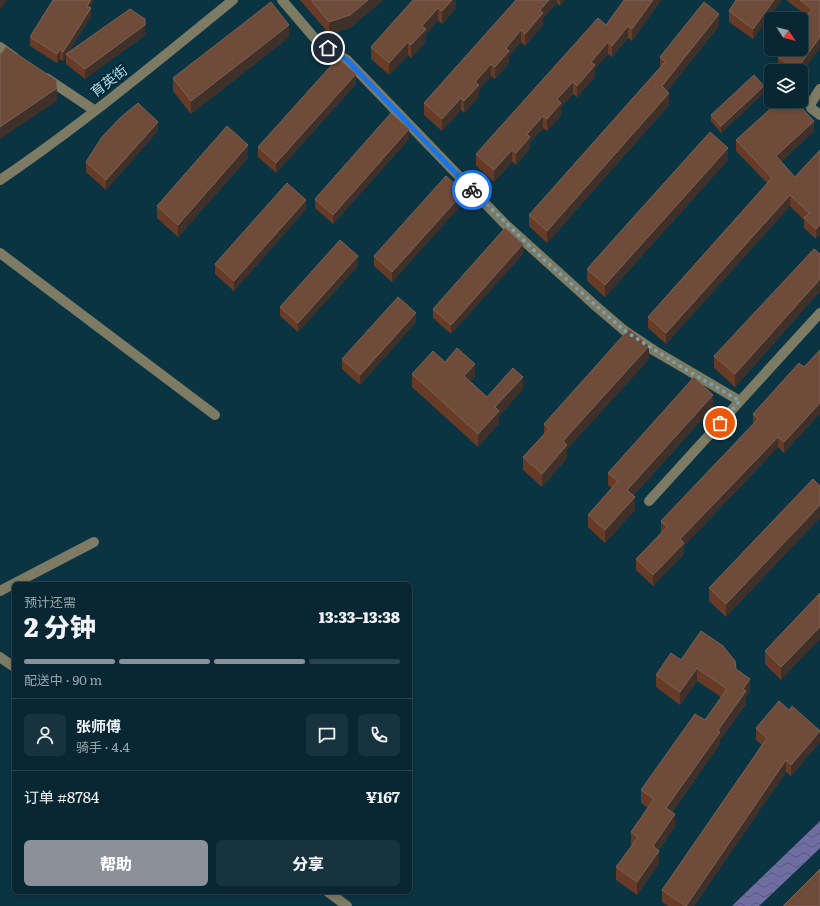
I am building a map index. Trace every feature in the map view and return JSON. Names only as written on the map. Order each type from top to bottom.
[{"type":"street","points":[[282,0],[317,41],[347,60],[504,223],[598,308],[625,331],[655,351],[740,401]]},
{"type":"street","name":"育英街","points":[[0,180],[94,110],[226,2]]},
{"type":"street","points":[[0,47],[25,64]]},
{"type":"street","points":[[38,72],[94,110]]},
{"type":"street","points":[[820,89],[810,103],[811,108],[820,115]]},
{"type":"street","points":[[0,253],[215,415]]},
{"type":"street","points":[[649,501],[820,313]]},
{"type":"street","points":[[17,582],[94,542]]},
{"type":"street","points":[[0,591],[12,585]]},
{"type":"street","points":[[0,657],[12,666]]},
{"type":"street","points":[[331,894],[347,906]]},
{"type":"water","points":[[820,821],[820,848],[816,852],[759,906],[732,906]]},
{"type":"building","points":[[53,0],[90,0],[87,6],[91,8],[63,52],[60,49],[57,54],[30,37]]},
{"type":"building","points":[[311,0],[368,0],[350,15],[329,22]]},
{"type":"building","points":[[413,0],[452,0],[442,11],[438,8],[422,26],[426,29],[411,45],[408,42],[389,63],[371,47]]},
{"type":"building","points":[[516,0],[549,0],[540,10],[543,13],[525,34],[521,30],[506,48],[509,51],[495,67],[491,64],[475,82],[479,85],[464,101],[461,98],[442,119],[424,103]]},
{"type":"building","points":[[624,0],[653,0],[632,29],[628,26],[612,46],[608,42],[591,62],[595,65],[577,86],[573,82],[557,99],[561,103],[547,119],[543,116],[527,134],[530,137],[516,153],[512,150],[494,170],[476,154],[598,18],[606,25]]},
{"type":"building","points":[[736,0],[774,0],[753,29],[729,11]]},
{"type":"building","points":[[800,0],[820,0],[820,37],[808,54],[808,14],[812,9]]},
{"type":"building","points":[[271,2],[289,25],[191,101],[173,78]]},
{"type":"building","points":[[704,2],[719,14],[662,86],[669,93],[547,231],[529,215],[665,62],[660,57]]},
{"type":"building","points":[[130,9],[145,19],[145,25],[85,69],[66,54]]},
{"type":"building","points":[[6,47],[56,80],[57,88],[0,127],[0,55]]},
{"type":"building","points":[[806,56],[800,64],[788,64],[778,57]]},
{"type":"building","points":[[338,58],[356,74],[276,163],[258,147]]},
{"type":"building","points":[[754,75],[764,86],[721,126],[711,115]]},
{"type":"building","points":[[138,103],[158,122],[106,180],[86,162],[102,137],[120,118]]},
{"type":"building","points":[[771,108],[802,108],[814,121],[776,156],[795,177],[820,150],[820,225],[816,229],[804,218],[809,213],[790,195],[666,333],[648,317],[772,178],[736,140]]},
{"type":"building","points":[[391,113],[409,129],[333,215],[315,199]]},
{"type":"building","points":[[227,126],[248,145],[178,225],[157,206]]},
{"type":"building","points":[[710,132],[728,148],[605,285],[587,269]]},
{"type":"building","points":[[446,176],[464,192],[392,272],[374,256]]},
{"type":"building","points":[[287,183],[306,200],[234,281],[215,264]]},
{"type":"building","points":[[505,228],[523,244],[451,325],[433,309]]},
{"type":"building","points":[[340,240],[358,256],[298,323],[280,307]]},
{"type":"building","points":[[814,249],[820,254],[820,279],[735,374],[714,356]]},
{"type":"building","points":[[398,297],[416,313],[360,375],[342,359]]},
{"type":"building","points":[[629,329],[649,346],[563,441],[567,445],[542,474],[523,457],[549,429],[544,424]]},
{"type":"building","points":[[457,348],[475,364],[464,376],[487,397],[513,368],[523,377],[495,407],[499,411],[478,434],[412,374],[433,351],[445,362]]},
{"type":"building","points":[[820,350],[820,403],[784,442],[778,437],[680,539],[684,543],[653,575],[636,559],[667,527],[661,521],[758,419],[753,414],[799,363],[804,367]]},
{"type":"building","points":[[694,377],[713,395],[627,490],[635,497],[605,530],[588,515],[618,481],[608,473]]},
{"type":"building","points":[[813,479],[820,486],[820,505],[726,604],[709,588]]},
{"type":"building","points":[[820,593],[820,627],[781,667],[765,651]]},
{"type":"building","points":[[701,631],[723,646],[735,661],[736,669],[750,679],[743,689],[746,691],[718,730],[720,732],[666,808],[675,814],[653,846],[659,851],[637,882],[616,867],[638,837],[631,832],[654,799],[641,790],[695,714],[705,720],[727,689],[697,668],[680,692],[656,675],[671,653],[681,660]]},
{"type":"building","points":[[779,701],[789,710],[792,706],[820,731],[791,765],[786,760],[686,906],[662,890],[767,738],[756,728]]},
{"type":"building","points":[[820,869],[820,906],[783,906]]},
{"type":"way so far","points":[[472,190],[504,223],[625,331],[655,351],[740,401],[720,423]]},
{"type":"route","points":[[328,48],[347,60],[472,190]]}]
